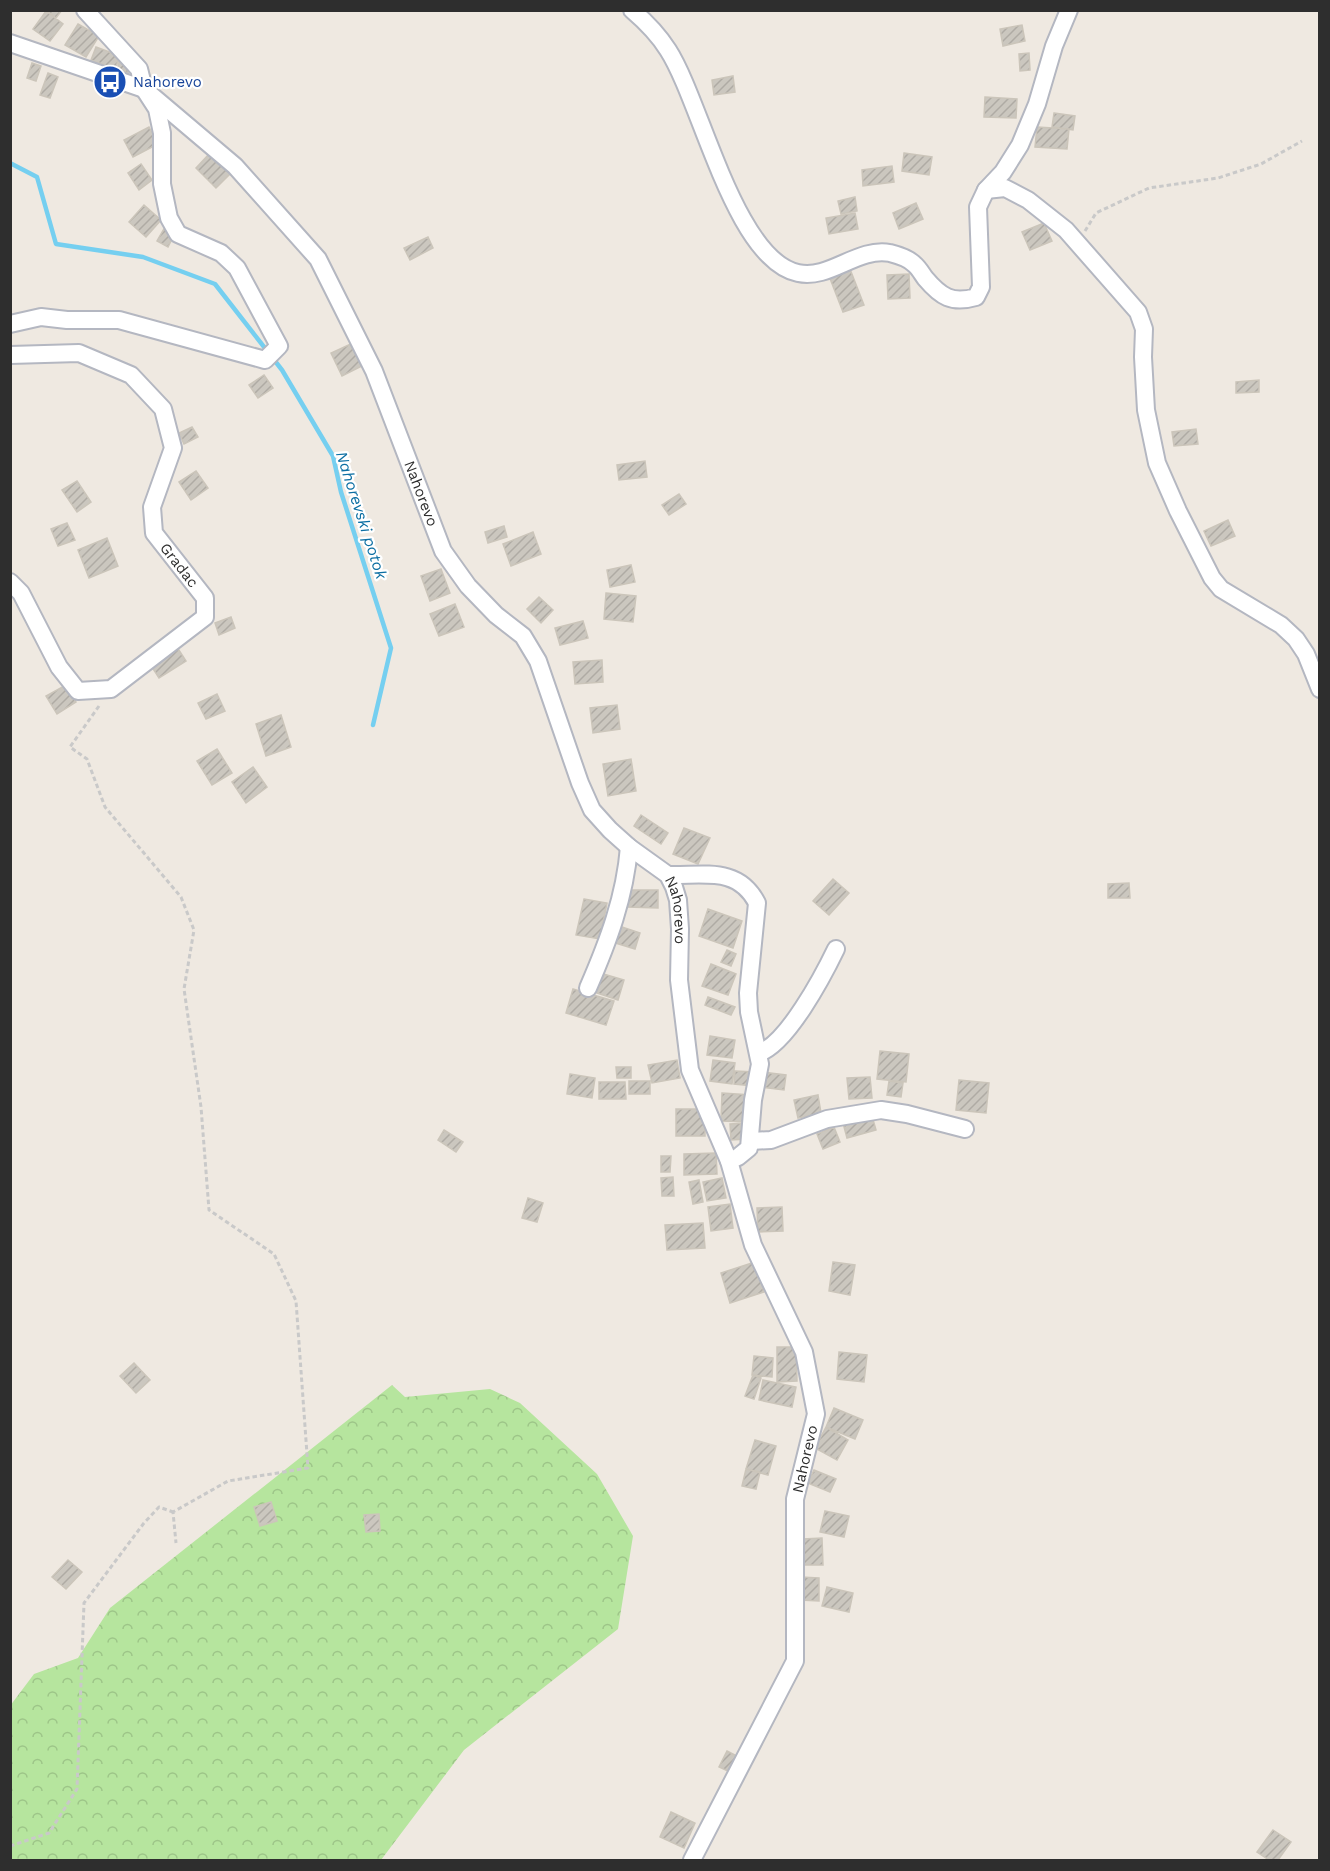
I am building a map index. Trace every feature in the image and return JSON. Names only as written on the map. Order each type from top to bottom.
[{"type":"street","points":[[10,324],[41,317],[67,320],[119,320],[265,360],[279,346],[237,268],[221,253],[178,234],[169,218],[162,184],[162,133],[157,109],[144,89],[139,69],[85,10]]},
{"type":"street","points":[[632,10],[652,27],[670,52],[730,195],[756,240],[775,263],[796,273],[812,275],[870,253],[887,252],[902,256],[915,264],[939,293],[953,300],[976,297],[981,287],[978,207],[986,190],[1003,172],[1020,145],[1037,104],[1054,46],[1069,10]]},
{"type":"street","name":"Nahorevo","points":[[10,43],[144,89],[235,166],[318,259],[374,371],[443,551],[475,593],[496,615],[523,636],[538,661],[580,783],[592,810],[628,847],[668,875],[678,900],[679,980],[690,1070],[729,1161],[753,1245],[804,1352],[816,1414],[795,1499],[795,1661],[692,1860]]},
{"type":"street","points":[[986,190],[1005,188],[1028,200],[1066,230],[1138,312],[1144,329],[1146,410],[1157,463],[1178,511],[1212,578],[1221,589],[1281,625],[1296,639],[1306,654],[1320,689]]},
{"type":"street","name":"Gradac","points":[[10,355],[79,353],[131,375],[163,409],[173,448],[152,507],[154,533],[205,598],[205,617],[111,689]]},
{"type":"street","points":[[10,582],[21,593],[59,667],[78,691],[111,689]]},
{"type":"street","points":[[588,988],[620,904],[625,885],[628,847]]},
{"type":"street","points":[[668,875],[728,876],[751,891],[757,903],[748,993],[749,1012],[760,1064],[749,1128],[751,1141],[749,1148],[729,1161]]},
{"type":"street","points":[[759,1053],[774,1045],[781,1036],[809,998],[836,949]]},
{"type":"street","points":[[751,1141],[771,1140],[827,1119],[881,1110],[907,1114],[965,1129]]},
{"type":"path","points":[[1078,243],[1096,213],[1149,188],[1218,178],[1261,164],[1302,141]]},
{"type":"path","points":[[10,1846],[49,1833],[77,1789],[84,1603],[144,1523],[159,1507],[173,1512],[228,1482],[308,1468],[296,1301],[274,1254],[209,1210],[201,1107],[184,989],[194,930],[181,897],[105,807],[87,759],[70,747],[111,689]]},
{"type":"path","points":[[173,1512],[176,1543]]},
{"type":"green space","points":[[392,1385],[405,1397],[490,1389],[520,1403],[597,1474],[633,1536],[618,1629],[464,1750],[381,1860],[11,1860],[10,1706],[34,1674],[78,1658],[110,1608]]},
{"type":"building","points":[[46,10],[62,10],[56,18]]},
{"type":"building","points":[[46,11],[63,24],[50,41],[33,29]]},
{"type":"building","points":[[78,24],[99,36],[86,57],[65,45]]},
{"type":"building","points":[[1022,25],[1025,41],[1003,46],[1000,29]]},
{"type":"building","points":[[96,47],[120,56],[115,69],[91,60]]},
{"type":"building","points":[[1029,53],[1030,70],[1020,71],[1019,54]]},
{"type":"building","points":[[120,60],[131,64],[128,73],[117,69]]},
{"type":"building","points":[[32,63],[41,66],[36,81],[27,78]]},
{"type":"building","points":[[48,73],[58,77],[50,98],[40,95]]},
{"type":"building","points":[[733,76],[735,92],[714,95],[712,80]]},
{"type":"building","points":[[985,97],[1017,99],[1016,118],[984,117]]},
{"type":"building","points":[[1054,113],[1075,116],[1073,130],[1052,127]]},
{"type":"building","points":[[149,127],[158,144],[133,157],[124,140]]},
{"type":"building","points":[[1037,127],[1069,129],[1067,149],[1035,147]]},
{"type":"building","points":[[904,153],[932,157],[929,175],[902,171]]},
{"type":"building","points":[[209,154],[230,174],[216,188],[196,168]]},
{"type":"building","points":[[141,164],[152,180],[139,190],[128,173]]},
{"type":"building","points":[[892,166],[894,182],[863,186],[862,170]]},
{"type":"building","points":[[855,197],[857,211],[841,214],[838,201]]},
{"type":"building","points":[[916,203],[923,219],[899,229],[893,213]]},
{"type":"building","points":[[144,205],[161,220],[146,237],[129,222]]},
{"type":"building","points":[[855,213],[858,229],[829,234],[826,218]]},
{"type":"building","points":[[1044,223],[1052,241],[1030,250],[1022,232]]},
{"type":"building","points":[[165,227],[175,233],[168,247],[157,241]]},
{"type":"building","points":[[428,237],[433,248],[410,260],[404,248]]},
{"type":"building","points":[[850,269],[864,305],[843,312],[829,276]]},
{"type":"building","points":[[909,274],[910,298],[888,299],[887,275]]},
{"type":"building","points":[[355,342],[366,364],[342,376],[331,353]]},
{"type":"building","points":[[264,375],[273,388],[258,398],[249,385]]},
{"type":"building","points":[[1259,380],[1259,392],[1236,393],[1236,382]]},
{"type":"building","points":[[192,427],[198,437],[184,444],[179,433]]},
{"type":"building","points":[[1196,429],[1198,444],[1174,446],[1172,432]]},
{"type":"building","points":[[645,461],[647,477],[619,480],[617,465]]},
{"type":"building","points":[[196,471],[208,488],[191,500],[179,482]]},
{"type":"building","points":[[77,481],[91,502],[77,512],[62,490]]},
{"type":"building","points":[[679,494],[686,504],[669,515],[662,505]]},
{"type":"building","points":[[1228,520],[1235,536],[1211,546],[1204,531]]},
{"type":"building","points":[[67,523],[75,540],[58,546],[51,529]]},
{"type":"building","points":[[504,526],[507,537],[488,543],[485,532]]},
{"type":"building","points":[[533,532],[541,554],[511,566],[503,544]]},
{"type":"building","points":[[107,538],[118,566],[89,578],[78,550]]},
{"type":"building","points":[[631,565],[635,582],[610,587],[607,570]]},
{"type":"building","points":[[441,569],[450,593],[430,601],[421,576]]},
{"type":"building","points":[[606,593],[636,596],[633,622],[604,619]]},
{"type":"building","points":[[539,597],[553,610],[541,623],[527,609]]},
{"type":"building","points":[[455,604],[464,627],[439,636],[430,614]]},
{"type":"building","points":[[231,617],[235,628],[219,635],[215,623]]},
{"type":"building","points":[[583,621],[588,638],[560,645],[555,628]]},
{"type":"building","points":[[175,644],[186,661],[159,678],[148,661]]},
{"type":"building","points":[[602,660],[603,682],[575,684],[573,662]]},
{"type":"building","points":[[66,685],[76,702],[57,714],[46,696]]},
{"type":"building","points":[[217,694],[225,711],[206,719],[198,703]]},
{"type":"building","points":[[617,705],[620,729],[593,733],[590,708]]},
{"type":"building","points":[[281,715],[291,747],[266,756],[256,724]]},
{"type":"building","points":[[217,749],[232,773],[212,785],[197,761]]},
{"type":"building","points":[[631,759],[636,791],[608,796],[603,764]]},
{"type":"building","points":[[253,767],[267,787],[246,803],[232,782]]},
{"type":"building","points":[[641,815],[668,833],[661,844],[634,826]]},
{"type":"building","points":[[684,828],[710,838],[698,864],[673,854]]},
{"type":"building","points":[[833,879],[849,893],[829,915],[813,901]]},
{"type":"building","points":[[1129,883],[1130,898],[1108,898],[1108,884]]},
{"type":"building","points":[[628,890],[658,890],[658,908],[627,907]]},
{"type":"building","points":[[584,899],[607,903],[600,939],[576,935]]},
{"type":"building","points":[[708,909],[742,921],[733,948],[699,936]]},
{"type":"building","points":[[616,925],[640,933],[635,949],[612,942]]},
{"type":"building","points":[[727,950],[736,954],[731,966],[721,962]]},
{"type":"building","points":[[711,964],[736,974],[728,995],[702,986]]},
{"type":"building","points":[[600,973],[624,980],[618,1000],[594,992]]},
{"type":"building","points":[[573,989],[614,1001],[606,1025],[566,1013]]},
{"type":"building","points":[[708,997],[735,1007],[731,1015],[705,1005]]},
{"type":"building","points":[[710,1036],[735,1040],[732,1058],[707,1055]]},
{"type":"building","points":[[880,1051],[909,1054],[906,1082],[877,1079]]},
{"type":"building","points":[[677,1060],[680,1078],[652,1083],[648,1065]]},
{"type":"building","points":[[713,1060],[735,1063],[732,1084],[710,1081]]},
{"type":"building","points":[[616,1067],[631,1067],[631,1078],[617,1078]]},
{"type":"building","points":[[735,1071],[755,1072],[753,1086],[734,1084]]},
{"type":"building","points":[[762,1072],[786,1075],[784,1090],[760,1087]]},
{"type":"building","points":[[570,1074],[595,1078],[592,1098],[567,1094]]},
{"type":"building","points":[[870,1077],[872,1098],[849,1099],[847,1078]]},
{"type":"building","points":[[959,1080],[989,1083],[986,1113],[956,1110]]},
{"type":"building","points":[[629,1081],[650,1081],[650,1094],[629,1094]]},
{"type":"building","points":[[889,1081],[903,1083],[901,1097],[887,1095]]},
{"type":"building","points":[[599,1082],[625,1082],[626,1099],[599,1099]]},
{"type":"building","points":[[722,1093],[751,1095],[749,1122],[721,1121]]},
{"type":"building","points":[[818,1095],[821,1113],[798,1118],[794,1100]]},
{"type":"building","points":[[676,1109],[705,1109],[705,1136],[676,1136]]},
{"type":"building","points":[[872,1116],[876,1130],[847,1138],[843,1123]]},
{"type":"building","points":[[746,1123],[747,1139],[731,1140],[730,1124]]},
{"type":"building","points":[[834,1127],[840,1142],[823,1149],[817,1134]]},
{"type":"building","points":[[444,1130],[463,1142],[456,1152],[438,1140]]},
{"type":"building","points":[[716,1153],[717,1174],[684,1175],[684,1154]]},
{"type":"building","points":[[661,1156],[671,1156],[670,1172],[661,1172]]},
{"type":"building","points":[[673,1177],[674,1196],[662,1196],[661,1178]]},
{"type":"building","points":[[722,1178],[726,1198],[707,1201],[703,1182]]},
{"type":"building","points":[[699,1180],[703,1202],[693,1204],[689,1182]]},
{"type":"building","points":[[528,1198],[543,1203],[537,1222],[522,1218]]},
{"type":"building","points":[[730,1204],[733,1228],[711,1231],[708,1207]]},
{"type":"building","points":[[782,1207],[783,1231],[758,1232],[757,1208]]},
{"type":"building","points":[[703,1223],[705,1248],[667,1250],[665,1225]]},
{"type":"building","points":[[755,1262],[764,1292],[730,1303],[721,1273]]},
{"type":"building","points":[[833,1262],[855,1265],[850,1295],[829,1291]]},
{"type":"building","points":[[777,1347],[796,1347],[797,1381],[777,1382]]},
{"type":"building","points":[[839,1352],[867,1355],[864,1382],[837,1379]]},
{"type":"building","points":[[754,1356],[773,1358],[772,1377],[752,1375]]},
{"type":"building","points":[[134,1363],[150,1380],[136,1393],[120,1376]]},
{"type":"building","points":[[753,1375],[761,1378],[754,1399],[745,1396]]},
{"type":"building","points":[[763,1380],[796,1387],[792,1407],[759,1400]]},
{"type":"building","points":[[834,1408],[863,1420],[855,1439],[826,1427]]},
{"type":"building","points":[[826,1427],[848,1440],[837,1460],[815,1448]]},
{"type":"building","points":[[755,1440],[776,1446],[768,1475],[746,1469]]},
{"type":"building","points":[[746,1469],[760,1472],[756,1489],[742,1486]]},
{"type":"building","points":[[814,1470],[836,1479],[830,1492],[808,1483]]},
{"type":"building","points":[[271,1502],[277,1521],[260,1526],[254,1507]]},
{"type":"building","points":[[825,1511],[849,1516],[844,1537],[820,1532]]},
{"type":"building","points":[[379,1514],[380,1531],[366,1532],[364,1515]]},
{"type":"building","points":[[822,1538],[823,1565],[803,1565],[803,1539]]},
{"type":"building","points":[[68,1560],[82,1572],[66,1589],[52,1577]]},
{"type":"building","points":[[800,1577],[819,1578],[819,1601],[800,1600]]},
{"type":"building","points":[[827,1587],[853,1593],[849,1612],[822,1606]]},
{"type":"building","points":[[727,1751],[737,1756],[730,1772],[719,1767]]},
{"type":"building","points":[[671,1812],[695,1823],[684,1848],[660,1837]]},
{"type":"building","points":[[1273,1830],[1291,1842],[1278,1860],[1269,1860],[1257,1852]]},
{"type":"waterway","name":"Nahorevski potok","points":[[10,163],[37,177],[56,244],[143,257],[215,284],[282,370],[333,456],[341,492],[391,648],[373,725]]},
{"type":"place","name":"Nahorevo","points":[[110,82]]}]
